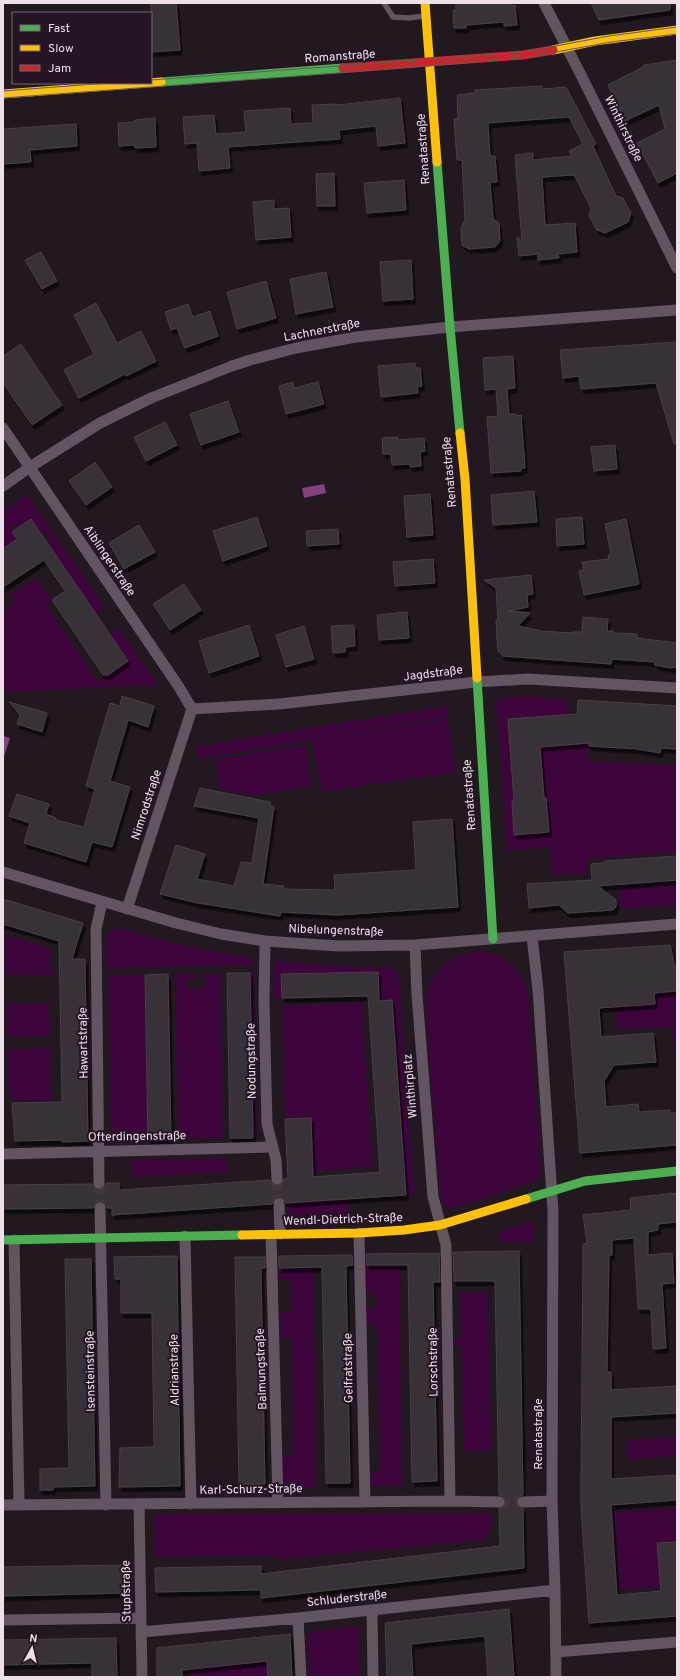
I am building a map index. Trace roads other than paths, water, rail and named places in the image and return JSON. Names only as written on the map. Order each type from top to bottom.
[{"type":"street","name":"Renatastraße","points":[[426,3],[450,327],[464,479],[493,939]]},
{"type":"street","name":"Winthirstraße","points":[[544,3],[677,268]]},
{"type":"street","name":"Romanstraße","points":[[152,83],[523,55],[566,48],[595,41],[677,30]]},
{"type":"street","name":"Romanstraße","points":[[3,94],[136,84]]},
{"type":"street","name":"Lachnerstraße","points":[[3,486],[30,467],[100,423],[151,398],[232,366],[296,348],[356,337],[450,327],[677,310]]},
{"type":"street","name":"Aiblingerstraße","points":[[3,428],[179,687],[192,709]]},
{"type":"street","name":"Jagdstraße","points":[[192,709],[279,704],[476,682],[528,680],[677,688]]},
{"type":"street","name":"Nimrodstraße","points":[[127,909],[192,709]]},
{"type":"street","name":"Nibelungenstraße","points":[[3,872],[102,902],[200,929],[265,941],[338,946],[414,945],[677,924]]},
{"type":"street","name":"Hawartstraße","points":[[99,1183],[96,929],[102,902]]},
{"type":"street","points":[[532,936],[539,998],[551,1190]]},
{"type":"street","name":"Nodungstraße","points":[[265,941],[264,1001],[267,1124],[276,1160],[277,1179]]},
{"type":"street","name":"Winthirplatz","points":[[414,945],[433,1197],[440,1225]]},
{"type":"street","name":"Ofterdingenstraße","points":[[3,1154],[99,1150],[272,1148]]},
{"type":"street","name":"Wendl-Dietrich-Straße","points":[[9,1240],[359,1233],[404,1230],[440,1225],[551,1190],[585,1181],[677,1171]]},
{"type":"street","name":"Renatastraße","points":[[551,1190],[553,1211],[552,1501],[556,1677]]},
{"type":"street","points":[[276,1234],[279,1204]]},
{"type":"street","points":[[100,1208],[101,1237]]},
{"type":"street","name":"Lorschstraße","points":[[440,1225],[446,1245],[450,1500]]},
{"type":"street","name":"Gelfratstraße","points":[[359,1233],[365,1502]]},
{"type":"street","name":"Balmungstraße","points":[[276,1234],[278,1503]]},
{"type":"street","name":"Aldrianstraße","points":[[185,1236],[191,1504]]},
{"type":"street","name":"Isensteinstraße","points":[[101,1237],[106,1505]]},
{"type":"street","points":[[9,1240],[19,1505]]},
{"type":"street","name":"Karl-Schurz-Straße","points":[[3,1505],[450,1500],[499,1502]]},
{"type":"street","points":[[523,1502],[552,1501]]},
{"type":"street","name":"Stupfstraße","points":[[138,1504],[142,1677]]},
{"type":"street","name":"Schluderstraße","points":[[141,1632],[298,1618],[555,1590]]},
{"type":"street","points":[[372,1610],[373,1677]]},
{"type":"street","points":[[3,1620],[141,1618]]},
{"type":"street","points":[[298,1618],[300,1677]]},
{"type":"street","points":[[556,1652],[677,1642]]},
{"type":"lane","points":[[384,3],[393,17],[409,18],[426,16]]},
{"type":"tunnel","points":[[277,1179],[279,1204]]},
{"type":"tunnel","points":[[99,1183],[100,1208]]},
{"type":"tunnel","points":[[499,1502],[523,1502]]},
{"type":"tram line","points":[[152,80],[523,52],[609,36],[677,27]]},
{"type":"tram line","points":[[3,98],[523,58],[611,42],[677,34]]},
{"type":"tram line","points":[[3,91],[95,84]]}]
